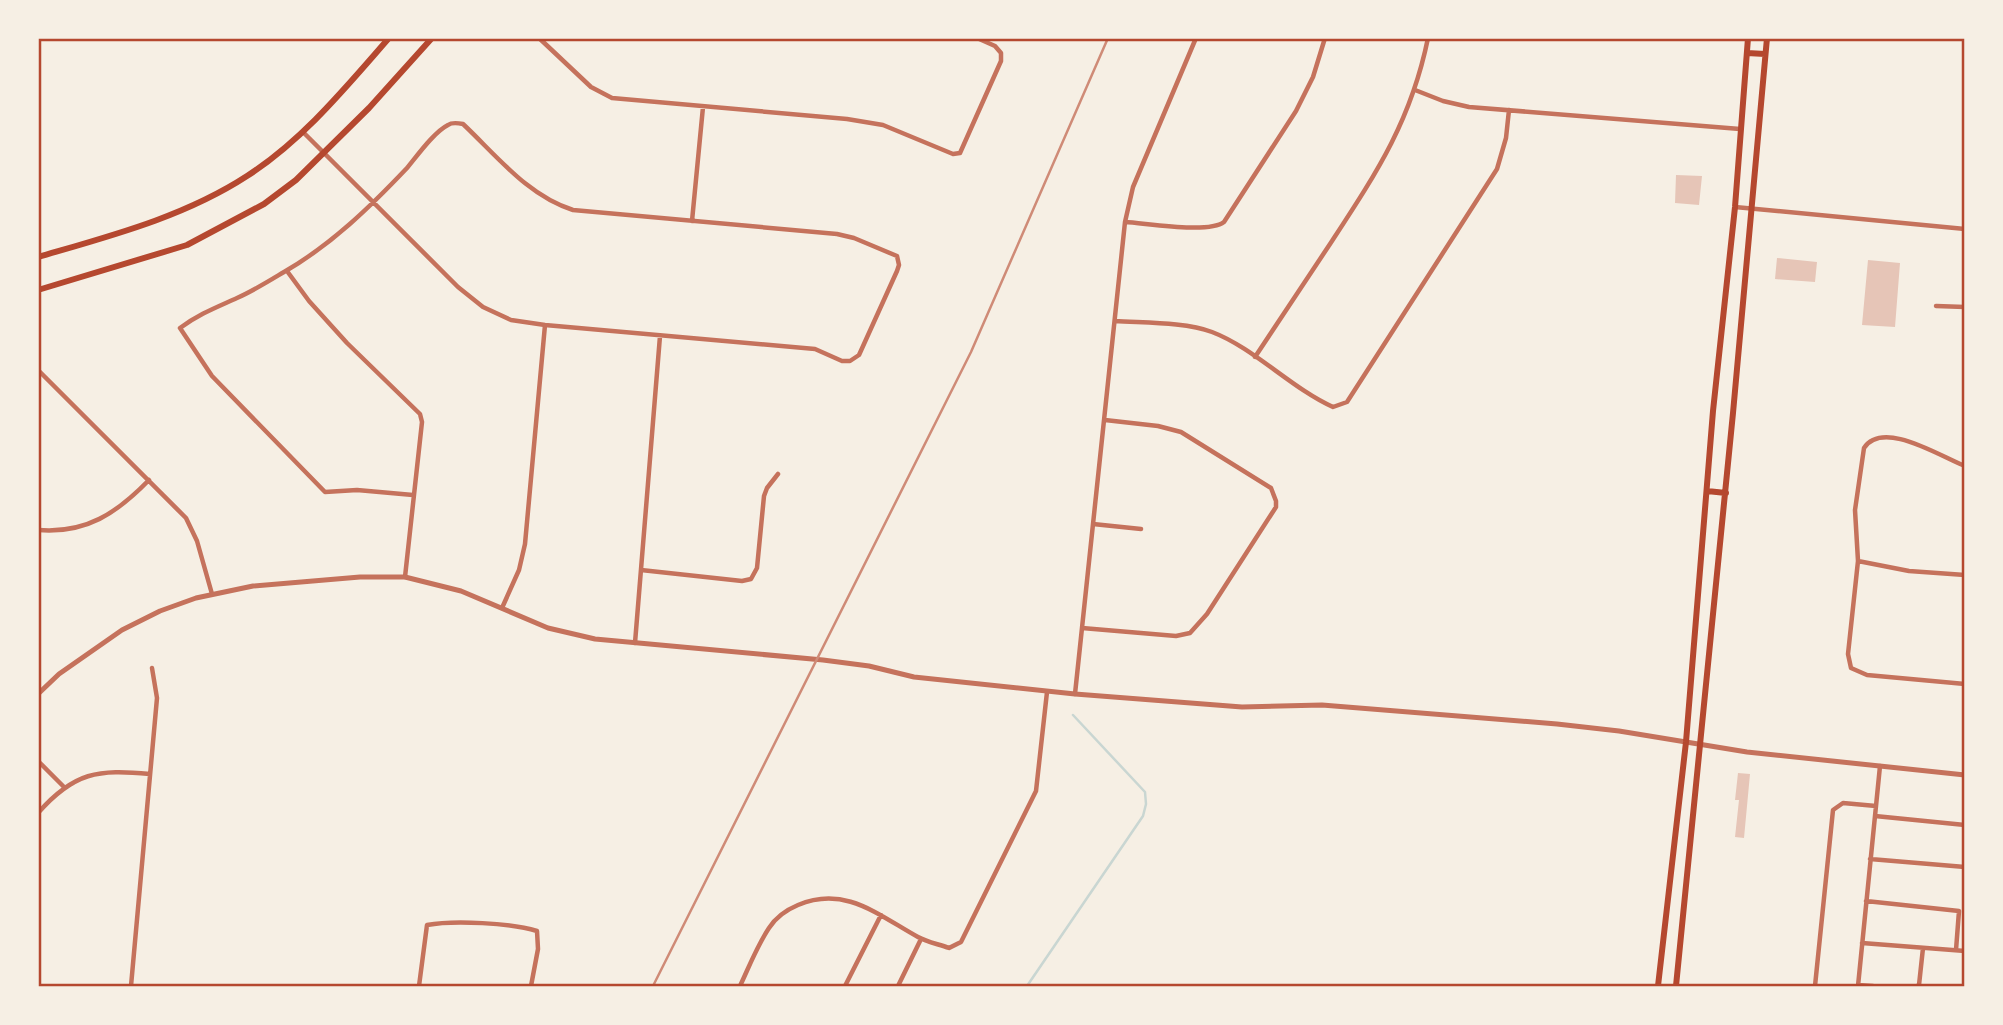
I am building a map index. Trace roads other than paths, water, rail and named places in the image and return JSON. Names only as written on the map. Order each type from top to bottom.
[{"type":"main road","points":[[38,257],[191,207],[249,175],[303,132],[389,38]]},
{"type":"main road","points":[[38,290],[187,245],[264,204],[296,180],[324,153],[432,38]]},
{"type":"main road","points":[[1658,986],[1686,741],[1748,38]]},
{"type":"main road","points":[[1676,986],[1726,493],[1767,38]]},
{"type":"main road","points":[[1746,53],[1765,54]]},
{"type":"main road","points":[[1707,491],[1726,493]]},
{"type":"street","points":[[539,38],[591,87],[612,98],[847,119],[883,125],[947,152],[960,153],[1001,61],[1001,52],[995,46],[977,38]]},
{"type":"street","points":[[1075,694],[1125,222],[1133,187],[1196,38]]},
{"type":"street","points":[[1125,222],[1203,228],[1224,222],[1296,111],[1312,78],[1325,38]]},
{"type":"street","points":[[1255,357],[1382,166],[1415,90],[1428,38]]},
{"type":"street","points":[[1415,90],[1469,107],[1741,129]]},
{"type":"street","points":[[692,221],[703,107]]},
{"type":"street","points":[[1115,321],[1210,331],[1255,357],[1316,399],[1333,407],[1340,405],[1351,397],[1497,169],[1506,138],[1509,110]]},
{"type":"street","points":[[303,132],[374,202],[458,287],[483,307],[511,320],[545,326],[815,349],[850,362],[859,355],[900,265],[897,256],[837,234],[594,214],[565,208],[528,186],[463,124],[449,124],[374,202],[335,237],[287,271],[238,298],[198,314],[180,328],[212,376],[325,492],[357,490],[413,495]]},
{"type":"street","points":[[1735,207],[1965,229]]},
{"type":"street","points":[[287,271],[346,343],[420,414],[422,422],[405,577]]},
{"type":"street","points":[[1936,306],[1965,307]]},
{"type":"street","points":[[502,608],[519,570],[525,544],[545,326]]},
{"type":"street","points":[[635,644],[660,336]]},
{"type":"street","points":[[38,370],[180,511],[190,525],[212,594]]},
{"type":"street","points":[[1082,628],[1176,636],[1190,633],[1207,614],[1276,507],[1271,488],[1193,437],[1158,426],[1105,420]]},
{"type":"street","points":[[1965,466],[1921,444],[1878,437],[1868,441],[1860,463],[1855,510],[1857,561],[1849,654],[1852,668],[1867,675],[1965,684]]},
{"type":"street","points":[[641,570],[742,581],[751,579],[757,568],[764,496],[778,474]]},
{"type":"street","points":[[38,530],[68,531],[108,515],[125,505],[149,480]]},
{"type":"street","points":[[1093,524],[1141,529]]},
{"type":"street","points":[[1857,561],[1900,570],[1965,575]]},
{"type":"street","points":[[38,694],[59,674],[122,630],[160,611],[212,594],[253,586],[346,578],[405,577],[449,587],[529,621],[571,634],[635,644],[823,660],[869,666],[914,677],[1075,694],[1242,707],[1322,705],[1558,724],[1701,745],[1965,775]]},
{"type":"street","points":[[131,986],[157,698],[152,668]]},
{"type":"street","points":[[740,986],[769,927],[783,912],[819,898],[834,897],[881,915],[921,939],[949,948],[961,942],[1036,791],[1047,691]]},
{"type":"street","points":[[38,761],[64,787]]},
{"type":"street","points":[[1873,986],[1858,986],[1880,766]]},
{"type":"street","points":[[38,813],[64,787],[104,772],[150,774]]},
{"type":"street","points":[[1815,986],[1833,810],[1843,803],[1876,806]]},
{"type":"street","points":[[1875,816],[1965,825]]},
{"type":"street","points":[[1870,859],[1965,867]]},
{"type":"street","points":[[1866,901],[1959,911],[1956,950]]},
{"type":"street","points":[[845,986],[881,915]]},
{"type":"street","points":[[418,986],[427,925],[440,923],[524,927],[537,931],[538,949],[531,986]]},
{"type":"street","points":[[898,986],[921,939]]},
{"type":"street","points":[[1862,943],[1965,951]]},
{"type":"street","points":[[1917,986],[1923,948]]},
{"type":"waterway","points":[[1027,986],[1143,816],[1146,804],[1145,792],[1073,715]]},
{"type":"railway","points":[[653,986],[971,352],[1108,38]]}]
